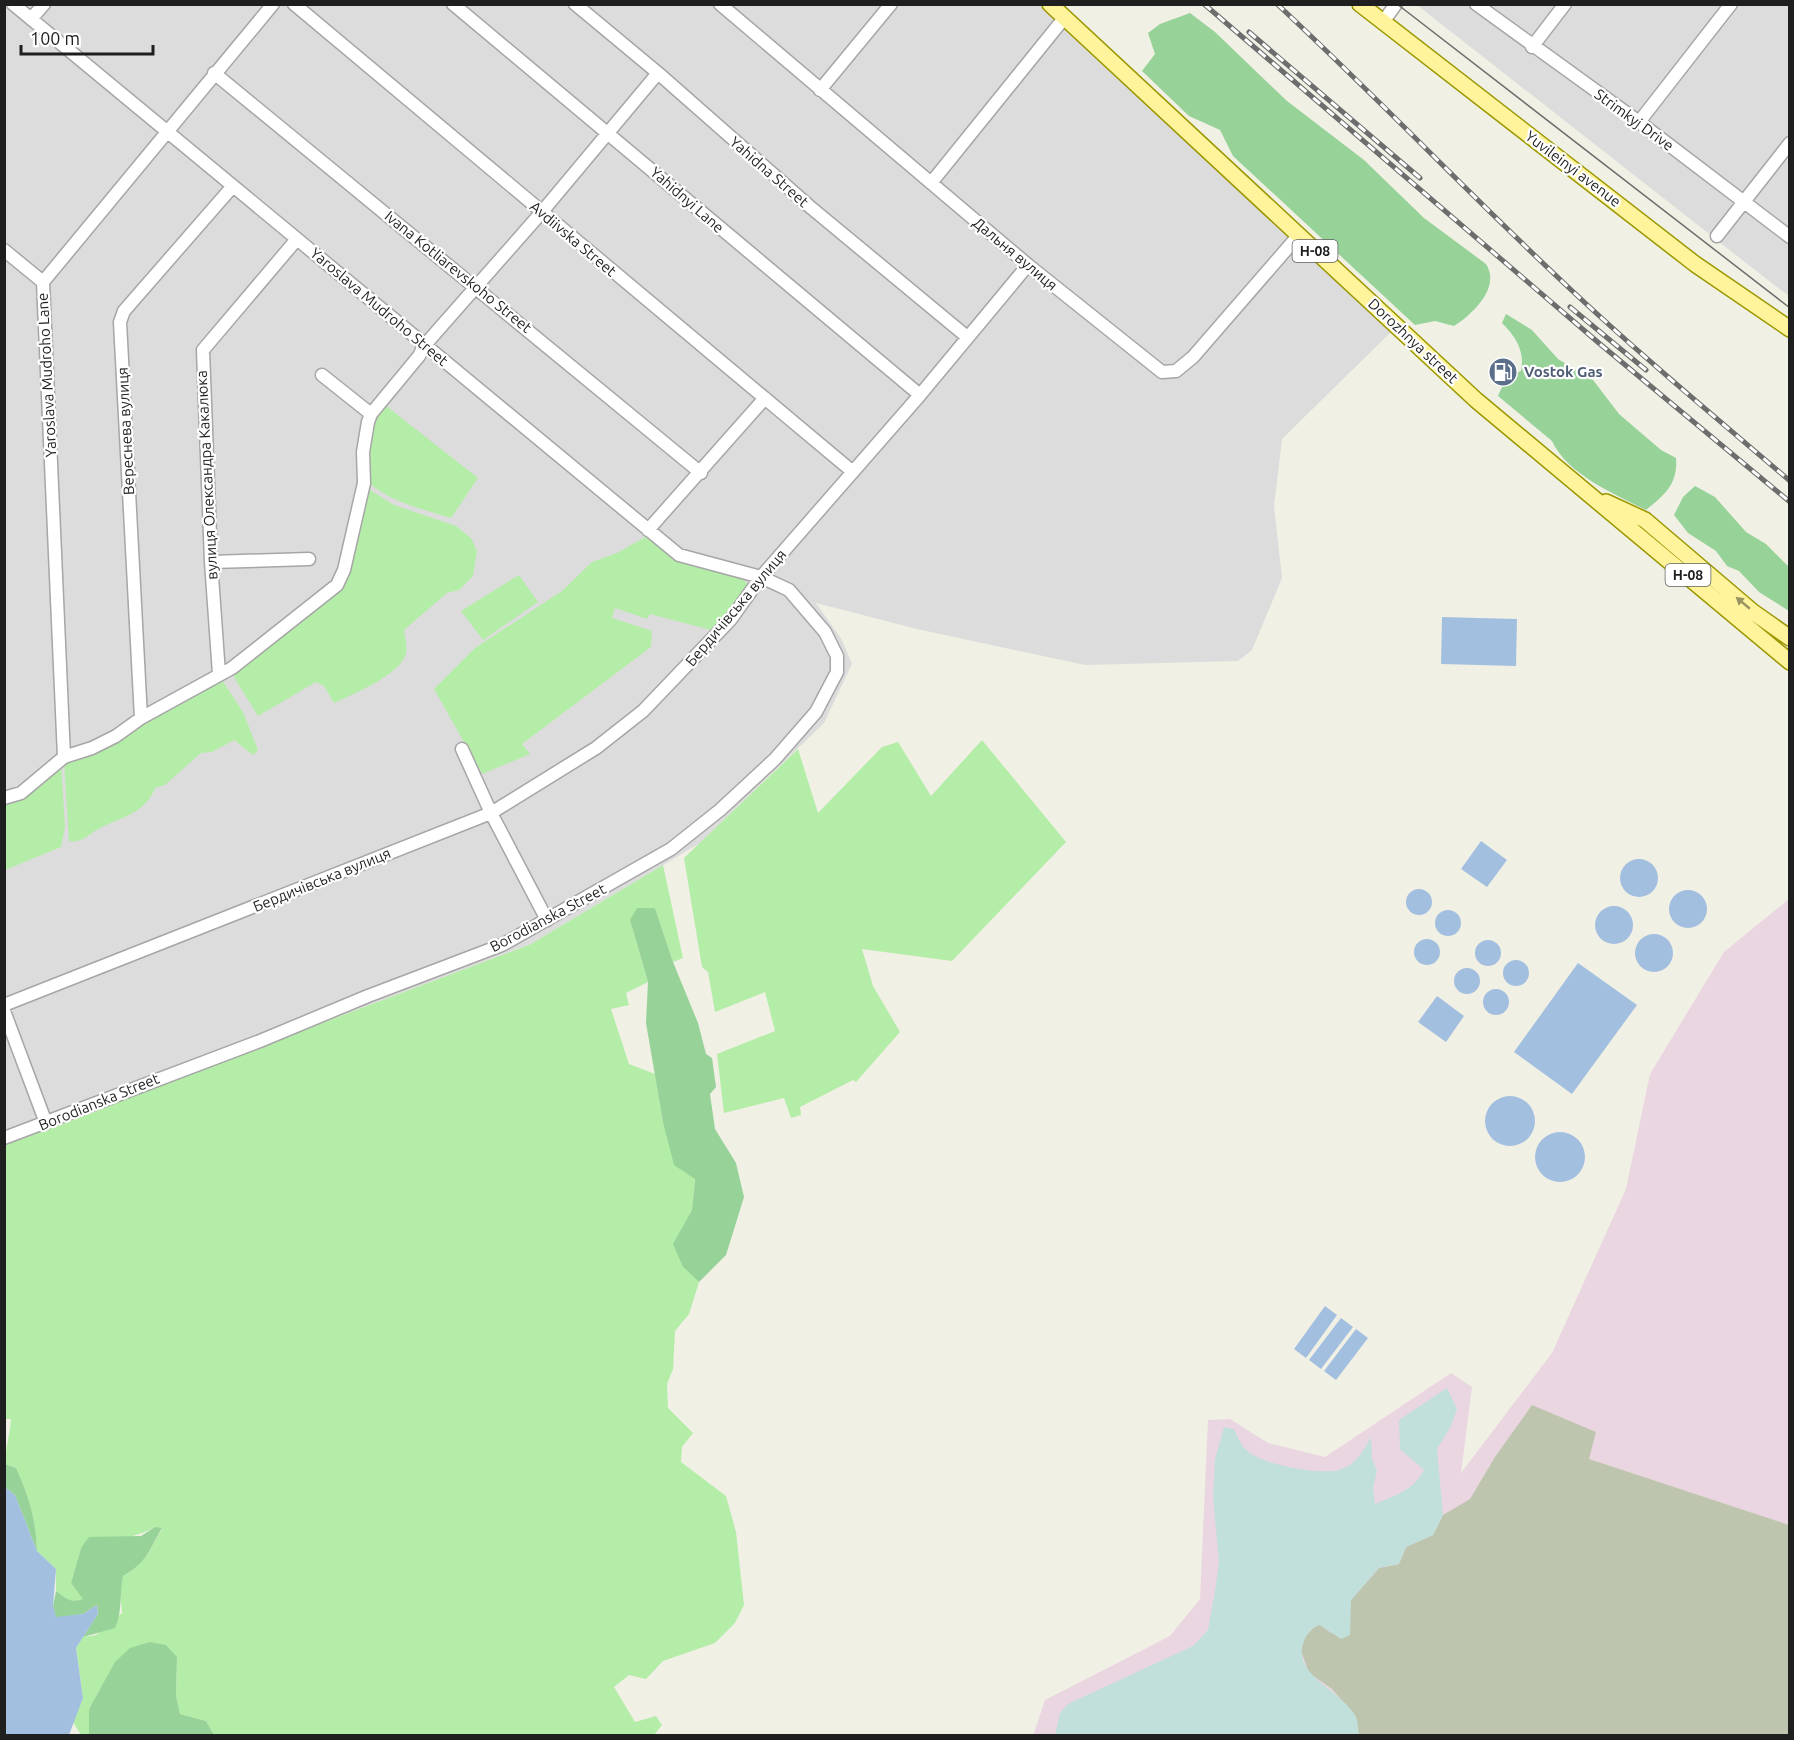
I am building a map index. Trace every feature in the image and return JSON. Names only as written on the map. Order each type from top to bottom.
[{"type":"main road","name":"Dorozhnya street","points":[[1050,4],[1476,400],[1790,662]]},
{"type":"main road","name":"Yuvileinyi avenue","points":[[1360,4],[1695,264],[1790,329]]},
{"type":"main road","points":[[1584,492],[1645,520],[1753,612],[1790,638]]},
{"type":"street","name":"Yaroslava Mudroho Street","points":[[14,4],[679,555],[761,578]]},
{"type":"street","points":[[31,19],[44,4]]},
{"type":"street","name":"Yaroslava Mudroho Lane","points":[[64,757],[43,282],[166,130],[273,4]]},
{"type":"street","name":"Avdiivska Street","points":[[294,4],[853,472]]},
{"type":"street","name":"Yahidnyi Lane","points":[[453,4],[920,395]]},
{"type":"street","name":"Yahidna Street","points":[[575,4],[658,73],[808,206],[966,336]]},
{"type":"street","name":"Дальня вулиця","points":[[720,4],[1028,265],[1162,372],[1176,371],[1193,357],[1298,236]]},
{"type":"street","points":[[820,90],[891,4]]},
{"type":"street","points":[[1383,22],[1396,4]]},
{"type":"street","name":"Strimkyj Drive","points":[[1476,4],[1532,47],[1639,122],[1790,237]]},
{"type":"street","points":[[1532,47],[1565,4]]},
{"type":"street","points":[[1639,122],[1731,4]]},
{"type":"street","points":[[931,183],[1065,17]]},
{"type":"street","name":"Ivana Kotliarevskoho Street","points":[[214,73],[701,473]]},
{"type":"street","points":[[4,798],[21,793],[64,757],[92,748],[232,668],[337,585],[344,570],[364,483],[363,452],[370,414],[419,356],[424,346],[541,213],[658,73]]},
{"type":"street","points":[[1717,236],[1790,143]]},
{"type":"street","name":"Вереснева вулиця","points":[[141,718],[120,322],[128,306],[233,186]]},
{"type":"street","name":"вулиця Олександра Какалюка","points":[[219,675],[211,562],[203,350],[297,239]]},
{"type":"street","points":[[4,250],[43,282]]},
{"type":"street","name":"Бердичівська вулиця","points":[[4,1005],[492,813],[596,748],[643,711],[731,619],[761,578],[920,395],[966,336],[1028,265]]},
{"type":"street","points":[[322,375],[370,414]]},
{"type":"street","points":[[648,530],[701,473],[765,398]]},
{"type":"street","points":[[211,562],[309,559]]},
{"type":"street","name":"Borodianska Street","points":[[4,1138],[502,945],[671,849],[720,810],[775,759],[816,712],[837,672],[837,656],[833,645],[789,590],[761,578]]},
{"type":"street","points":[[462,749],[547,920]]},
{"type":"street","points":[[4,1011],[46,1123]]},
{"type":"shaded area","points":[[5,5],[1040,5],[1391,332],[1282,439],[1274,506],[1282,578],[1252,650],[1238,661],[1085,665],[917,629],[816,603],[842,640],[852,664],[824,723],[700,843],[531,944],[5,1143]]},
{"type":"shaded area","points":[[1417,5],[1789,5],[1789,296],[1773,284]]},
{"type":"shaded area","points":[[1789,899],[1789,1735],[1033,1736],[1045,1700],[1170,1636],[1200,1599],[1208,1420],[1230,1419],[1268,1443],[1325,1457],[1451,1373],[1472,1387],[1461,1473],[1552,1353],[1626,1189],[1650,1074],[1724,952]]},
{"type":"shaded area","points":[[1447,1388],[1457,1409],[1451,1426],[1437,1449],[1443,1515],[1433,1535],[1406,1547],[1399,1564],[1379,1568],[1351,1600],[1350,1635],[1341,1639],[1320,1625],[1310,1631],[1304,1641],[1302,1653],[1304,1664],[1356,1717],[1359,1735],[1055,1735],[1060,1713],[1068,1704],[1193,1646],[1208,1630],[1219,1562],[1213,1497],[1215,1459],[1224,1427],[1234,1429],[1244,1447],[1253,1455],[1276,1464],[1318,1471],[1339,1470],[1350,1465],[1362,1452],[1371,1437],[1372,1459],[1377,1471],[1373,1488],[1375,1504],[1396,1495],[1420,1477],[1424,1470],[1400,1449],[1399,1420]]},
{"type":"shaded area","points":[[1532,1405],[1596,1432],[1589,1459],[1789,1525],[1789,1735],[1359,1735],[1355,1716],[1332,1689],[1309,1673],[1301,1651],[1304,1638],[1320,1624],[1331,1633],[1349,1617],[1351,1600],[1379,1568],[1399,1564],[1406,1547],[1433,1535],[1443,1515],[1470,1499],[1495,1457]]},
{"type":"green space","points":[[1190,13],[1215,32],[1287,101],[1364,160],[1424,218],[1486,264],[1490,273],[1487,291],[1469,314],[1454,326],[1435,321],[1415,325],[1233,156],[1220,130],[1189,116],[1142,71],[1155,54],[1148,33],[1160,24]]},
{"type":"green space","points":[[1506,314],[1532,330],[1558,359],[1593,380],[1619,414],[1661,450],[1676,458],[1675,475],[1669,488],[1646,510],[1606,490],[1580,473],[1559,453],[1552,441],[1498,396],[1506,380],[1521,371],[1522,364],[1518,345],[1502,323]]},
{"type":"green space","points":[[385,405],[478,478],[451,518],[396,500],[367,481],[370,431],[378,413]]},
{"type":"green space","points":[[1695,486],[1715,497],[1746,532],[1766,544],[1789,567],[1789,611],[1759,592],[1739,571],[1727,566],[1716,551],[1688,533],[1674,515],[1683,497]]},
{"type":"green space","points":[[367,488],[394,505],[456,526],[471,538],[477,551],[473,576],[459,590],[447,593],[404,630],[406,653],[402,661],[386,676],[334,703],[324,686],[316,682],[258,716],[235,679],[233,670],[334,592]]},
{"type":"green space","points":[[647,536],[741,577],[747,584],[744,592],[711,630],[650,614],[647,619],[615,608],[612,618],[652,631],[651,647],[522,744],[530,754],[482,774],[434,689],[475,648],[562,591],[592,562],[617,553]]},
{"type":"green space","points":[[519,575],[538,602],[483,640],[461,611]]},
{"type":"green space","points":[[220,677],[243,712],[258,750],[253,755],[234,740],[212,752],[201,753],[165,785],[155,788],[144,805],[130,815],[104,826],[83,839],[69,841],[64,762]]},
{"type":"green space","points":[[982,740],[1066,842],[952,961],[862,949],[873,986],[900,1032],[856,1082],[853,1080],[800,1107],[801,1115],[791,1118],[784,1098],[724,1113],[717,1054],[775,1031],[765,992],[715,1012],[708,972],[702,967],[684,858],[798,749],[818,813],[882,747],[898,742],[931,796]]},
{"type":"green space","points":[[61,762],[65,827],[61,847],[5,870],[5,801]]},
{"type":"green space","points":[[663,865],[683,958],[673,962],[655,908],[630,920],[648,982],[626,993],[629,1005],[611,1009],[629,1064],[655,1074],[663,1122],[695,1178],[692,1210],[674,1244],[683,1267],[699,1282],[689,1314],[675,1331],[673,1369],[667,1384],[668,1408],[693,1433],[682,1447],[681,1462],[726,1496],[736,1532],[744,1605],[735,1623],[715,1643],[663,1661],[646,1679],[629,1675],[614,1687],[635,1722],[656,1716],[662,1725],[654,1735],[214,1735],[206,1721],[180,1714],[176,1695],[177,1657],[115,1663],[89,1709],[89,1735],[81,1735],[73,1722],[83,1698],[76,1648],[83,1637],[96,1635],[122,1613],[120,1591],[123,1576],[142,1561],[162,1529],[155,1527],[129,1537],[81,1548],[71,1583],[84,1599],[76,1601],[63,1597],[56,1591],[56,1569],[37,1551],[33,1519],[25,1489],[16,1468],[5,1464],[11,1419],[5,1419],[5,1143],[531,944]]},
{"type":"green space","points":[[637,908],[655,908],[673,962],[698,1023],[706,1054],[712,1058],[716,1087],[710,1094],[715,1129],[736,1163],[744,1197],[726,1255],[699,1282],[683,1267],[673,1244],[692,1210],[695,1179],[674,1165],[663,1122],[646,1023],[648,982],[630,920]]},
{"type":"green space","points":[[5,1464],[16,1468],[25,1488],[33,1518],[37,1551],[15,1495],[5,1487]]},
{"type":"green space","points":[[155,1527],[162,1528],[147,1555],[123,1576],[119,1615],[115,1628],[83,1637],[98,1614],[97,1605],[83,1614],[56,1618],[53,1606],[56,1591],[69,1600],[83,1599],[71,1583],[81,1548],[89,1537],[141,1536]]},
{"type":"green space","points":[[150,1642],[166,1645],[177,1657],[176,1695],[180,1714],[206,1721],[214,1735],[89,1735],[89,1709],[115,1662],[130,1648]]},
{"type":"water","points":[[1442,617],[1517,619],[1516,666],[1441,664]]},
{"type":"water","points":[[1481,841],[1507,860],[1487,887],[1461,869]]},
{"type":"water","points":[[1639,859],[1653,864],[1658,878],[1653,892],[1639,897],[1625,892],[1620,878],[1625,864]]},
{"type":"water","points":[[1419,889],[1428,893],[1432,902],[1428,911],[1419,915],[1410,911],[1406,902],[1410,893]]},
{"type":"water","points":[[1688,890],[1702,895],[1707,909],[1702,923],[1688,928],[1674,923],[1669,909],[1674,895]]},
{"type":"water","points":[[1614,906],[1628,911],[1633,925],[1628,939],[1614,944],[1600,939],[1595,925],[1600,911]]},
{"type":"water","points":[[1448,910],[1457,914],[1461,923],[1457,932],[1448,936],[1439,932],[1435,923],[1439,914]]},
{"type":"water","points":[[1654,934],[1668,939],[1673,953],[1668,967],[1654,972],[1640,967],[1635,953],[1640,939]]},
{"type":"water","points":[[1427,939],[1436,943],[1440,952],[1436,961],[1427,965],[1418,961],[1414,952],[1418,943]]},
{"type":"water","points":[[1488,940],[1497,944],[1501,953],[1497,962],[1488,966],[1479,962],[1475,953],[1479,944]]},
{"type":"water","points":[[1516,960],[1525,964],[1529,973],[1525,982],[1516,986],[1507,982],[1503,973],[1507,964]]},
{"type":"water","points":[[1578,963],[1637,1005],[1572,1094],[1514,1052]]},
{"type":"water","points":[[1467,968],[1476,972],[1480,981],[1476,990],[1467,994],[1458,990],[1454,981],[1458,972]]},
{"type":"water","points":[[1496,989],[1505,993],[1509,1002],[1505,1011],[1496,1015],[1487,1011],[1483,1002],[1487,993]]},
{"type":"water","points":[[1437,996],[1464,1016],[1446,1042],[1418,1022]]},
{"type":"water","points":[[1505,1096],[1515,1096],[1528,1103],[1535,1116],[1535,1126],[1528,1139],[1515,1146],[1505,1146],[1496,1142],[1489,1135],[1485,1126],[1485,1116],[1489,1107],[1496,1100]]},
{"type":"water","points":[[1555,1132],[1565,1132],[1578,1139],[1585,1152],[1585,1162],[1578,1175],[1565,1182],[1555,1182],[1546,1178],[1539,1171],[1535,1162],[1535,1152],[1539,1143],[1546,1136]]},
{"type":"water","points":[[1325,1306],[1337,1315],[1306,1358],[1294,1349]]},
{"type":"water","points":[[1341,1318],[1353,1327],[1321,1369],[1309,1360]]},
{"type":"water","points":[[1356,1329],[1368,1338],[1336,1380],[1324,1371]]},
{"type":"water","points":[[5,1487],[15,1495],[37,1551],[56,1569],[53,1606],[56,1617],[83,1614],[97,1605],[98,1614],[76,1648],[83,1698],[69,1735],[5,1735]]},
{"type":"tram line","points":[[1397,4],[1790,308]]},
{"type":"railway","points":[[1204,4],[1600,344],[1790,502]]},
{"type":"railway","points":[[1277,4],[1594,311],[1790,481]]},
{"type":"railway","points":[[1249,32],[1420,178]]},
{"type":"railway","points":[[1570,307],[1646,370]]},
{"type":"place","name":"Vostok Gas","points":[[1503,372]]}]
